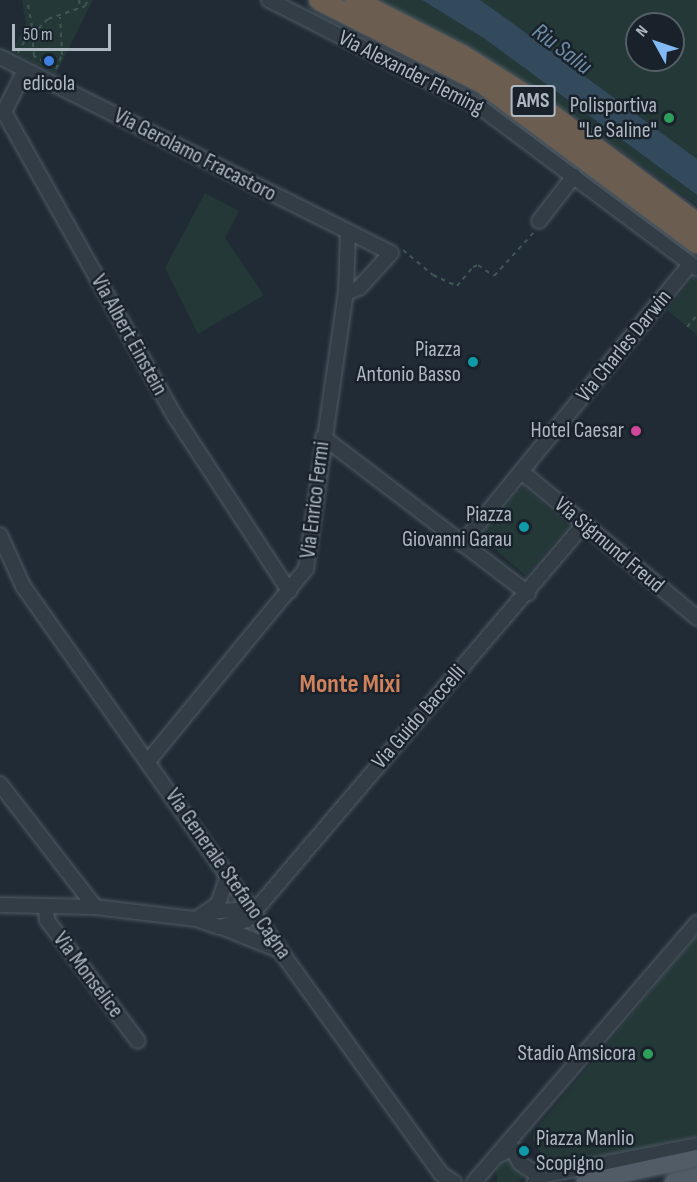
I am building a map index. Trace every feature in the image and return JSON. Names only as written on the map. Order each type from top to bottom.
[{"type":"highway","name":"AMS","points":[[319,0],[482,83],[697,243]]},
{"type":"highway","name":"AMS","points":[[355,0],[462,55],[527,96],[697,223]]},
{"type":"main road","points":[[585,1182],[697,1158]]},
{"type":"main road","points":[[673,1182],[697,1177]]},
{"type":"street","name":"Via Alexander Fleming","points":[[269,0],[480,107],[694,266]]},
{"type":"street","name":"Via Gerolamo Fracastoro","points":[[6,60],[391,253]]},
{"type":"street","name":"Via Albert Einstein","points":[[37,76],[4,112],[176,418],[290,591]]},
{"type":"street","points":[[538,227],[574,176]]},
{"type":"street","name":"Via Enrico Fermi","points":[[149,760],[306,569],[323,437],[346,293],[348,232]]},
{"type":"street","points":[[346,293],[359,288],[391,253]]},
{"type":"street","name":"Via Charles Darwin","points":[[462,544],[694,266]]},
{"type":"street","points":[[323,437],[528,593]]},
{"type":"street","name":"Via Sigmund Freud","points":[[522,472],[697,618]]},
{"type":"street","name":"Via Guido Baccelli","points":[[219,927],[237,925],[247,920],[252,909],[528,593],[584,524]]},
{"type":"street","name":"Via Generale Stefano Cagna","points":[[0,535],[16,573]]},
{"type":"street","name":"Via Generale Stefano Cagna","points":[[0,556],[16,573],[149,760],[441,1178],[454,1182]]},
{"type":"street","points":[[0,784],[95,907]]},
{"type":"street","points":[[202,916],[226,889],[228,875]]},
{"type":"street","points":[[0,905],[95,907],[202,916],[252,909]]},
{"type":"street","name":"Via Monselice","points":[[46,906],[46,920],[138,1041]]},
{"type":"street","points":[[202,916],[219,927],[281,951]]},
{"type":"street","points":[[475,1181],[697,923]]},
{"type":"street","points":[[496,1157],[512,1148],[520,1163],[538,1180],[697,1145]]},
{"type":"path","points":[[23,43],[32,27],[27,0]]},
{"type":"path","points":[[79,0],[80,6]]},
{"type":"path","points":[[6,60],[48,19],[60,17],[80,6],[85,6],[88,0]]},
{"type":"path","points":[[37,76],[62,55],[60,17]]},
{"type":"path","points":[[31,38],[34,56],[44,62],[37,76]]},
{"type":"path","points":[[391,253],[402,250],[433,275],[457,286],[473,267],[478,266],[494,276],[538,227]]},
{"type":"path","points":[[687,327],[697,315]]},
{"type":"green space","points":[[22,0],[93,0],[56,74],[11,51],[26,26]]},
{"type":"green space","points":[[375,0],[422,0],[485,39],[697,195],[697,205],[521,79]]},
{"type":"green space","points":[[426,0],[697,0],[697,190],[557,86]]},
{"type":"green space","points":[[205,193],[239,211],[225,238],[264,295],[198,334],[165,268]]},
{"type":"green space","points":[[694,277],[697,280],[697,335],[667,310]]},
{"type":"green space","points":[[523,486],[569,526],[526,576],[480,536]]},
{"type":"green space","name":"Stadio Amsicora","points":[[697,936],[697,1136],[549,1167],[532,1138],[535,1130]]},
{"type":"green space","points":[[508,1157],[524,1176],[518,1182],[497,1182],[496,1172]]},
{"type":"water","points":[[422,0],[480,0],[697,159],[697,195],[485,39]]},
{"type":"place","name":"edicola","points":[[49,61]]},
{"type":"place","name":"Polisportiva \"Le Saline\"","points":[[669,118]]},
{"type":"place","name":"Piazza Antonio Basso","points":[[473,362]]},
{"type":"place","name":"Hotel Caesar","points":[[636,431]]},
{"type":"place","name":"Piazza Giovanni Garau","points":[[524,527]]},
{"type":"place","name":"Stadio Amsicora","points":[[648,1054]]},
{"type":"place","name":"Piazza Manlio Scopigno","points":[[524,1151]]},
{"type":"district","name":"Monte Mixi","points":[[350,685]]},
{"type":"water label","name":"Riu Saliu","points":[[562,49]]}]
